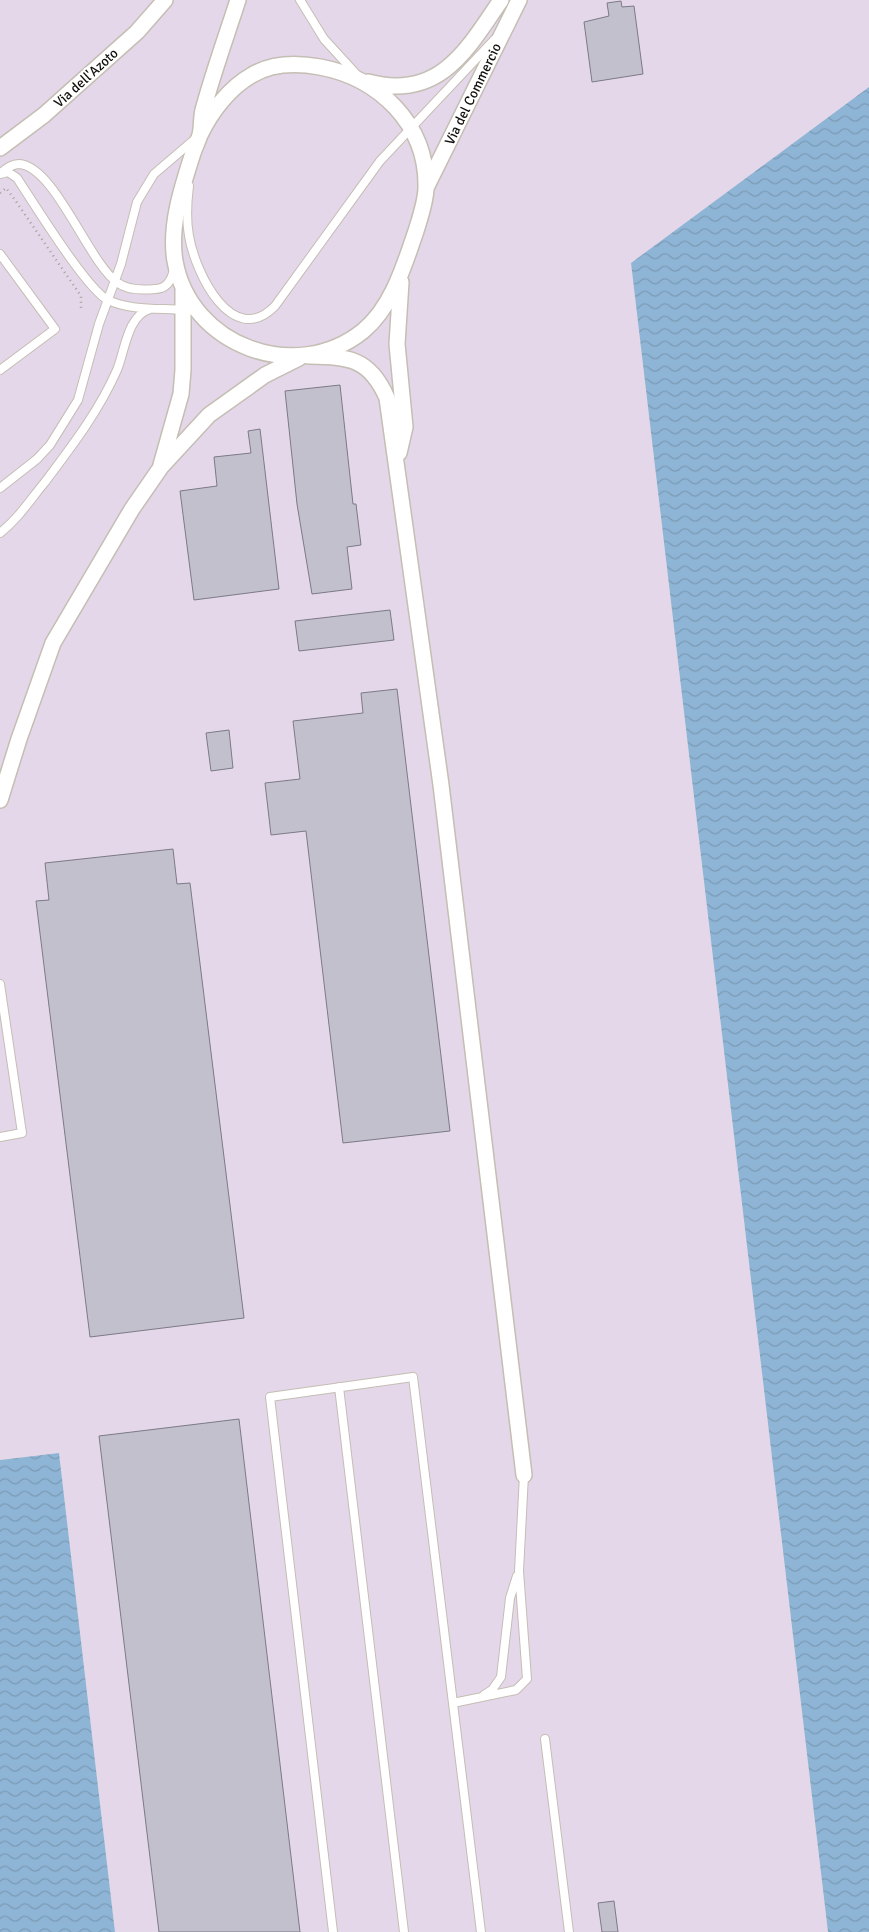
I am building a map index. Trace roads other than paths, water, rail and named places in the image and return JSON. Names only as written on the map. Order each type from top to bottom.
[{"type":"street","name":"Via dell'Azoto","points":[[0,148],[44,115],[138,32],[166,0]]},
{"type":"street","points":[[200,135],[203,113],[238,0]]},
{"type":"street","name":"Via del Commercio","points":[[364,81],[378,85],[401,86],[429,81],[439,76],[447,70],[470,43],[501,0]]},
{"type":"street","name":"Via del Commercio","points":[[426,188],[519,0]]},
{"type":"street","points":[[0,800],[19,739],[53,644],[132,509],[160,468],[209,415],[265,376],[304,356],[347,342],[362,331],[383,308],[401,272],[416,230],[426,188],[421,154],[412,129],[402,113],[389,100],[364,81],[335,70],[296,64],[264,70],[252,75],[232,91],[215,110],[200,135],[193,152],[176,218],[174,258],[182,286],[190,302],[222,336],[246,348],[282,356],[304,356],[344,357],[354,360],[363,364],[375,377],[387,398],[441,785],[524,1475]]},
{"type":"street","points":[[396,462],[405,427],[397,344],[401,272]]},
{"type":"street","points":[[160,468],[181,394],[184,310],[182,286]]},
{"type":"lane","points":[[300,0],[312,22],[336,54],[364,81]]},
{"type":"lane","points":[[193,152],[188,219],[194,256],[208,285],[221,304],[238,318],[251,321],[263,317],[275,306],[380,161],[506,27]]},
{"type":"lane","points":[[0,488],[37,459],[50,445],[75,406],[137,202],[145,187],[165,164],[200,135]]},
{"type":"lane","points":[[0,173],[9,166],[21,164],[39,176],[58,197],[114,281],[132,288],[159,289],[166,286],[173,276],[174,258]]},
{"type":"lane","points":[[0,173],[8,172],[17,178],[91,285],[108,300],[125,306],[184,310],[211,326]]},
{"type":"lane","points":[[0,254],[56,329],[0,370]]},
{"type":"lane","points":[[0,533],[25,510],[80,436],[102,400],[117,370],[137,318],[148,310],[157,308]]},
{"type":"lane","points":[[0,984],[22,1133],[0,1137]]},
{"type":"lane","points":[[333,1932],[270,1397],[413,1377],[481,1932]]},
{"type":"lane","points":[[340,1387],[404,1932]]},
{"type":"lane","points":[[453,1703],[516,1690],[527,1679],[519,1571],[524,1475]]},
{"type":"lane","points":[[478,1698],[492,1690],[501,1677],[510,1598],[519,1571]]},
{"type":"lane","points":[[545,1739],[569,1932]]},
{"type":"water","points":[[869,87],[869,1932],[828,1932],[631,263]]},
{"type":"water","points":[[59,1453],[115,1932],[0,1932],[0,1460]]}]
